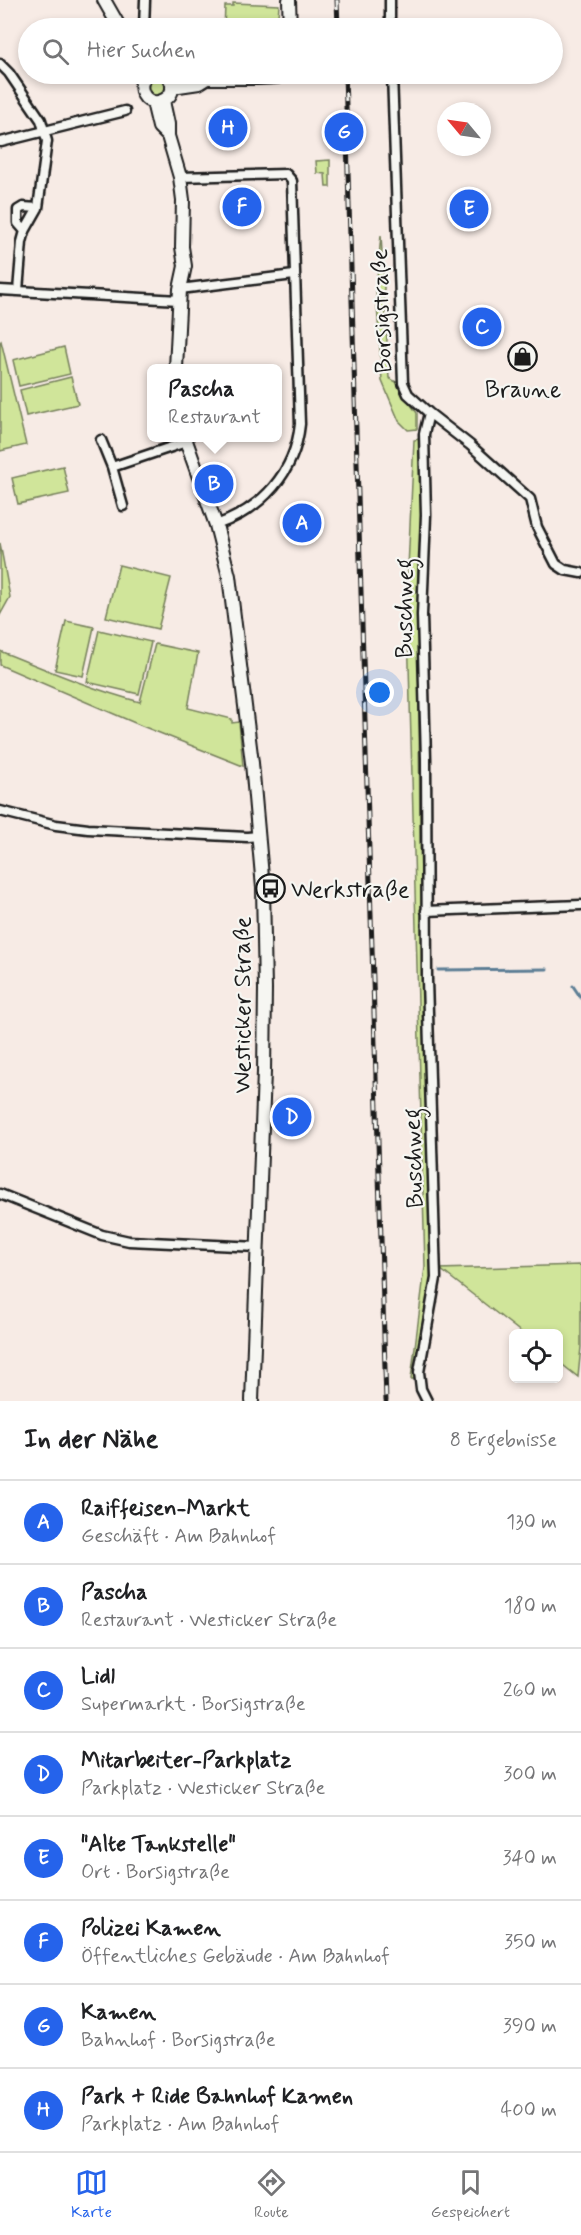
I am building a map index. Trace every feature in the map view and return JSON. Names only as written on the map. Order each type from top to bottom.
[{"type":"street","points":[[104,0],[114,18]]},
{"type":"street","points":[[144,18],[145,0]]},
{"type":"street","points":[[289,0],[290,18]]},
{"type":"street","points":[[390,0],[390,18]]},
{"type":"street","points":[[1,65],[41,120],[45,131],[46,152],[38,208],[25,231],[22,242],[18,291]]},
{"type":"street","points":[[141,84],[142,93],[148,100],[158,102],[169,96],[169,84]]},
{"type":"street","name":"Borsigstraße","points":[[392,84],[403,383],[408,394],[530,499],[537,528],[556,564],[565,570],[581,573]]},
{"type":"street","points":[[158,102],[159,127],[168,136],[180,177],[184,212],[182,247],[185,266],[180,294],[176,364]]},
{"type":"street","points":[[1,142],[125,111]]},
{"type":"street","points":[[180,177],[286,174],[292,181],[300,424],[295,453],[283,475],[256,504],[240,516],[216,525]]},
{"type":"street","points":[[25,231],[18,223],[18,210],[22,207],[38,208]]},
{"type":"street","points":[[0,290],[180,294],[294,275]]},
{"type":"street","name":"Buschweg","points":[[427,1401],[421,1389],[419,1372],[436,1278],[426,911],[426,759],[422,615],[426,514],[424,434],[429,413]]},
{"type":"street","points":[[101,440],[112,467],[123,506]]},
{"type":"street","points":[[112,467],[180,442]]},
{"type":"street","name":"Westicker Straße","points":[[186,442],[216,525],[229,576],[251,754],[263,888],[264,1072],[252,1401]]},
{"type":"street","points":[[0,811],[56,825],[88,829],[259,836]]},
{"type":"street","points":[[426,911],[581,905]]},
{"type":"street","points":[[0,1194],[102,1235],[120,1239],[258,1247]]},
{"type":"green space","points":[[233,3],[279,5],[278,18],[224,18],[225,6],[233,6]]},
{"type":"green space","points":[[149,84],[165,84],[165,91],[161,95],[153,95],[149,91]]},
{"type":"green space","points":[[330,160],[330,187],[326,187],[325,174],[317,173],[316,161]]},
{"type":"green space","points":[[381,235],[389,378],[398,383],[400,390],[417,413],[417,429],[408,430],[399,421],[382,381],[376,289]]},
{"type":"green space","points":[[0,342],[26,445],[0,451]]},
{"type":"green space","points":[[64,347],[70,374],[19,386],[13,360]]},
{"type":"green space","points":[[71,377],[78,404],[26,416],[20,390]]},
{"type":"green space","points":[[419,439],[422,518],[418,572],[420,842],[433,1269],[416,1379],[411,1379],[425,1267],[407,589],[414,440]]},
{"type":"green space","points":[[63,466],[69,493],[18,504],[12,478]]},
{"type":"green space","points":[[0,543],[10,597],[0,615]]},
{"type":"green space","points":[[119,565],[171,578],[158,629],[106,617]]},
{"type":"green space","points":[[66,621],[94,627],[83,676],[55,670]]},
{"type":"green space","points":[[99,630],[151,642],[139,694],[87,682]]},
{"type":"green space","points":[[155,644],[198,653],[188,708],[232,719],[232,723],[239,722],[243,766],[142,726],[0,665],[0,651],[87,685],[140,702]]},
{"type":"green space","points":[[581,1265],[581,1347],[578,1377],[563,1365],[563,1329],[517,1329],[440,1269]]},
{"type":"waterway","points":[[438,970],[547,969]]},
{"type":"waterway","points":[[573,986],[581,998]]},
{"type":"railway","points":[[337,0],[338,18]]},
{"type":"railway","points":[[345,84],[386,1401]]},
{"type":"place","name":"Park + Ride Bahnhof Kamen","points":[[228,128]]},
{"type":"place","name":"Kamen","points":[[344,132]]},
{"type":"place","name":"Polizei Kamen","points":[[242,207]]},
{"type":"place","name":"\"Alte Tankstelle\"","points":[[469,209]]},
{"type":"place","name":"Lidl","points":[[482,327]]},
{"type":"place","name":"Braune","points":[[523,356]]},
{"type":"place","name":"Pascha","points":[[214,484]]},
{"type":"place","name":"Raiffeisen-Markt","points":[[302,523]]},
{"type":"place","name":"Werkstraße","points":[[270,889]]},
{"type":"place","name":"Mitarbeiter-Parkplatz","points":[[292,1117]]}]
